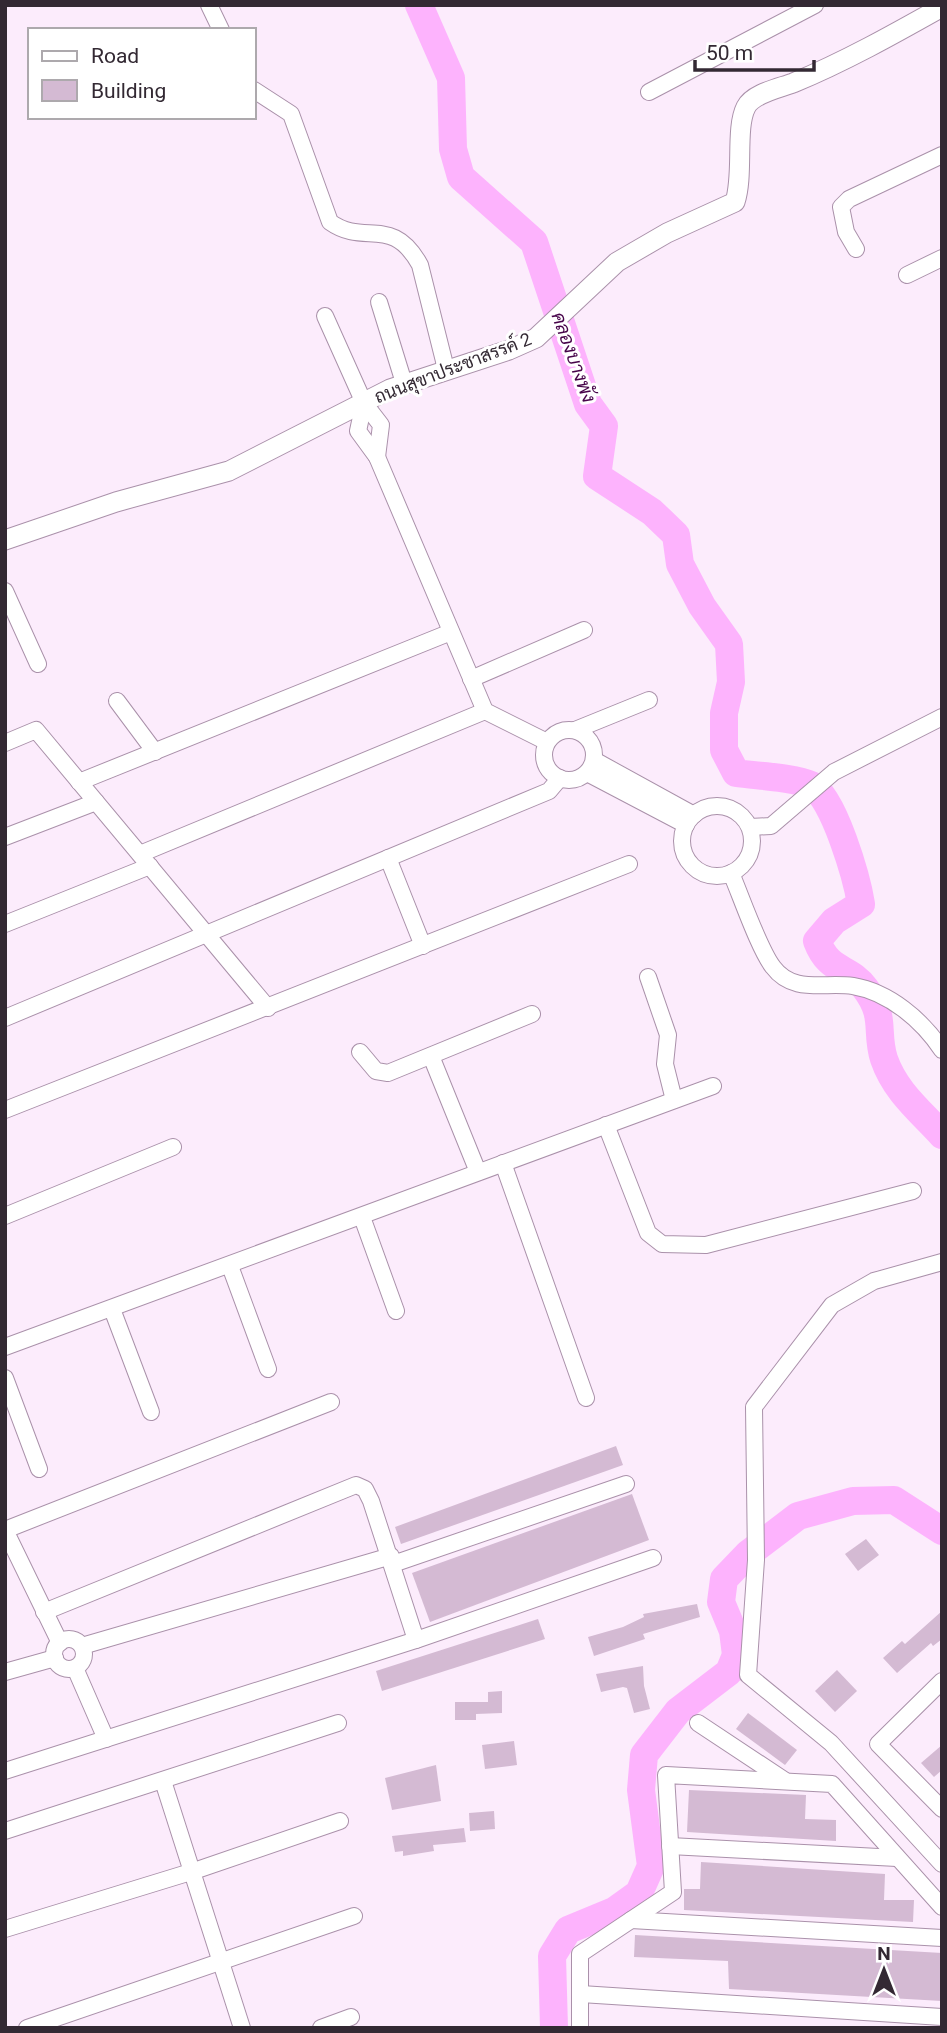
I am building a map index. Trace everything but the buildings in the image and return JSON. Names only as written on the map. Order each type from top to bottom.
[{"type":"street","points":[[209,5],[220,28]]},
{"type":"street","points":[[649,92],[815,5]]},
{"type":"street","name":"ถนนสุขาประชาสรรค์ 2","points":[[5,540],[124,499],[229,471],[404,383],[509,350],[536,338],[617,261],[667,233],[735,202],[739,189],[746,105],[756,97],[797,81],[942,7]]},
{"type":"street","points":[[256,91],[291,114],[330,222],[345,229],[392,235],[413,253],[420,265],[446,369]]},
{"type":"street","points":[[856,249],[846,232],[841,207],[849,199],[942,155]]},
{"type":"street","points":[[907,275],[942,258]]},
{"type":"street","points":[[379,302],[404,383]]},
{"type":"street","points":[[325,316],[363,403],[358,431],[377,457],[485,711],[547,742]]},
{"type":"street","points":[[5,591],[38,664]]},
{"type":"street","points":[[471,679],[584,630]]},
{"type":"street","points":[[79,782],[451,632]]},
{"type":"street","points":[[575,730],[593,744],[591,766],[574,779],[560,778],[552,774],[544,759],[547,742],[559,731],[575,730],[649,700]]},
{"type":"street","points":[[117,701],[155,752]]},
{"type":"street","points":[[5,925],[145,860],[485,711]]},
{"type":"street","points":[[750,827],[771,826],[834,772],[942,717]]},
{"type":"street","points":[[5,743],[36,730],[268,1008]]},
{"type":"street","points":[[591,766],[690,820]]},
{"type":"street","points":[[5,1018],[549,791],[560,778]]},
{"type":"street","points":[[5,837],[96,802]]},
{"type":"street","points":[[725,807],[735,811],[750,827],[751,850],[744,864],[731,873],[713,875],[695,868],[682,844],[690,820],[704,809],[725,807]]},
{"type":"street","points":[[388,858],[423,946]]},
{"type":"street","points":[[5,1110],[629,864]]},
{"type":"street","points":[[731,873],[773,967],[799,986],[855,986],[881,995],[926,1027],[942,1050]]},
{"type":"street","points":[[648,977],[668,1035],[665,1064],[674,1101]]},
{"type":"street","points":[[360,1052],[382,1074],[532,1014]]},
{"type":"street","points":[[431,1056],[478,1172]]},
{"type":"street","points":[[5,1348],[713,1086]]},
{"type":"street","points":[[606,1125],[648,1233],[662,1244],[706,1245],[913,1191]]},
{"type":"street","points":[[5,1216],[173,1147]]},
{"type":"street","points":[[503,1163],[586,1398]]},
{"type":"street","points":[[362,1217],[396,1311]]},
{"type":"street","points":[[942,1262],[874,1281],[832,1305],[754,1408],[756,1560],[748,1675],[831,1743],[942,1864]]},
{"type":"street","points":[[230,1266],[268,1369]]},
{"type":"street","points":[[112,1309],[151,1412]]},
{"type":"street","points":[[5,1378],[39,1469]]},
{"type":"street","points":[[75,1668],[59,1665],[57,1650],[44,1612],[5,1530],[331,1402]]},
{"type":"street","points":[[5,1672],[57,1650],[68,1639],[82,1646],[392,1560],[626,1483]]},
{"type":"street","points":[[44,1612],[352,1486],[365,1489],[392,1560],[415,1640]]},
{"type":"street","points":[[5,1771],[415,1640],[653,1558]]},
{"type":"street","points":[[75,1668],[82,1662],[85,1654],[82,1646]]},
{"type":"street","points":[[75,1668],[106,1739]]},
{"type":"street","points":[[938,1799],[877,1744],[942,1681]]},
{"type":"street","points":[[5,1830],[338,1723]]},
{"type":"street","points":[[698,1723],[786,1782]]},
{"type":"street","points":[[580,2028],[580,1954],[673,1892],[666,1775],[832,1784],[942,1907]]},
{"type":"street","points":[[163,1781],[194,1871],[242,2028]]},
{"type":"street","points":[[5,1929],[194,1871],[340,1821]]},
{"type":"street","points":[[670,1846],[897,1858]]},
{"type":"street","points":[[27,2028],[354,1916]]},
{"type":"street","points":[[631,1920],[942,1938]]},
{"type":"street","points":[[580,1994],[942,2017]]},
{"type":"street","points":[[321,2028],[351,2017]]},
{"type":"waterway","name":"คลองบางพัง","points":[[419,5],[451,78],[453,149],[461,177],[534,242],[588,404],[604,426],[597,476],[652,512],[676,535],[680,564],[702,606],[729,644],[731,682],[724,713],[724,750],[736,773],[804,782],[820,793],[828,805],[849,859],[861,904],[834,921],[817,941],[827,959],[859,981],[872,998],[878,1016],[884,1059],[894,1081],[908,1100],[942,1135]]},
{"type":"waterway","name":"คลองบางพัง","points":[[554,2028],[552,1956],[568,1930],[614,1911],[639,1893],[651,1866],[641,1790],[644,1755],[678,1711],[729,1672],[736,1655],[733,1631],[721,1602],[724,1579],[748,1554],[798,1516],[853,1501],[894,1500],[942,1531]]}]
